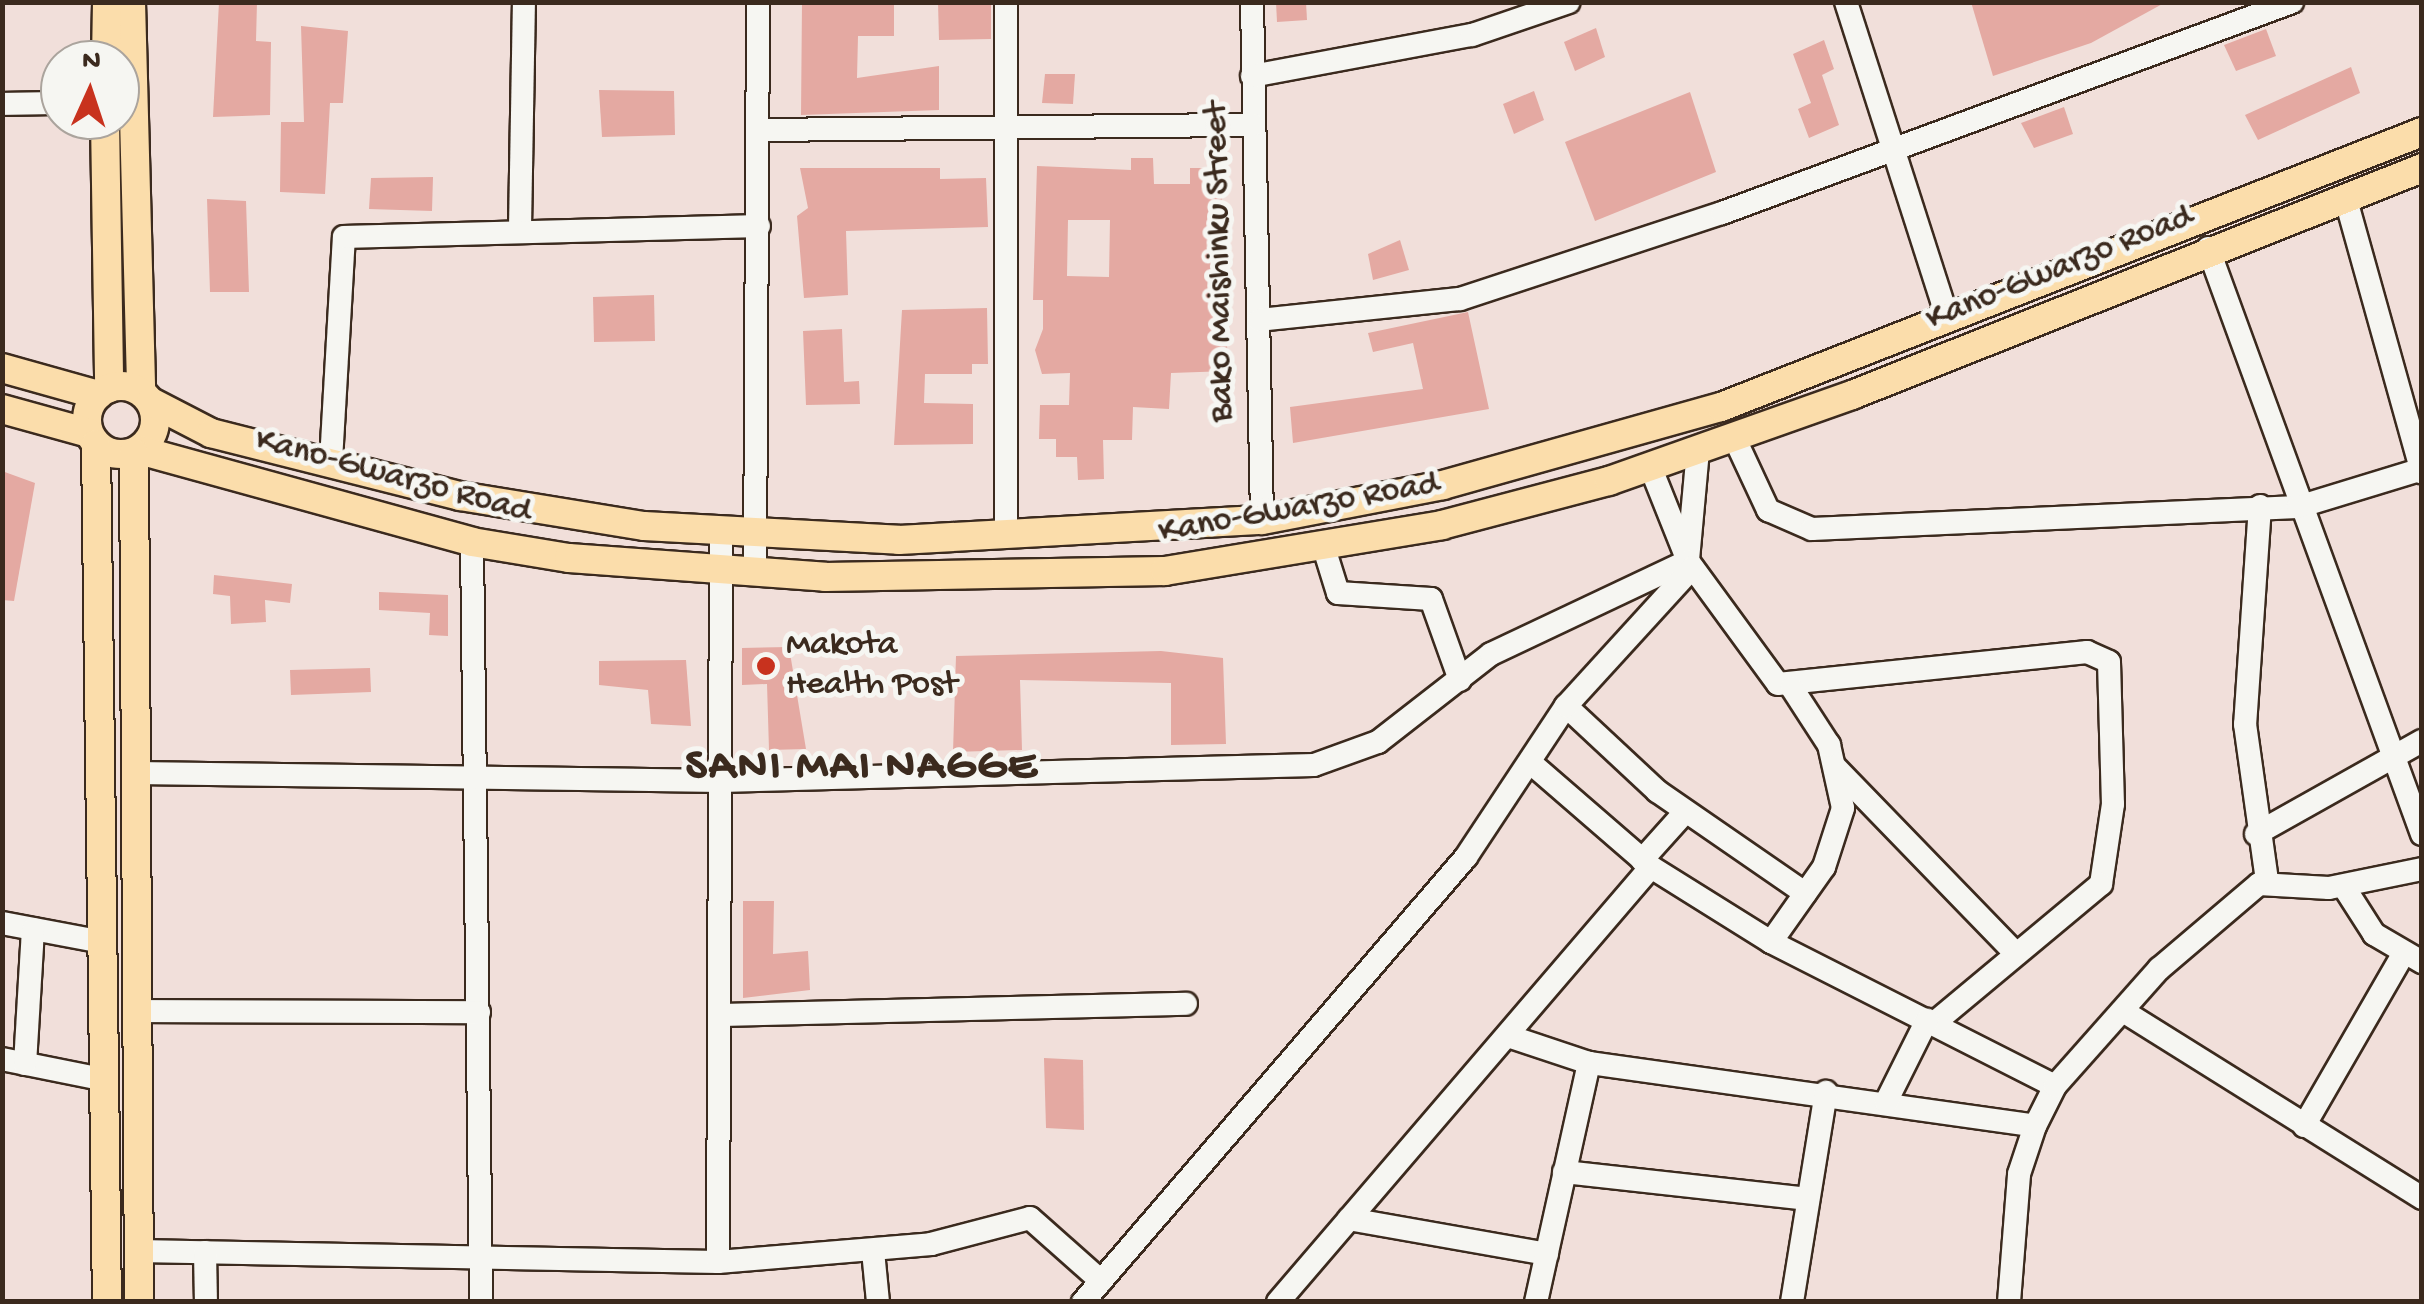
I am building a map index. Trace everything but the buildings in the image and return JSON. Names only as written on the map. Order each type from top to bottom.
[{"type":"main road","points":[[106,40],[107,2]]},
{"type":"main road","points":[[131,2],[146,397],[155,428],[136,451],[139,1302]]},
{"type":"main road","name":"Kano-Gwarzo Road","points":[[146,397],[211,433],[584,520],[721,532],[1006,534],[1262,520],[1578,450],[1720,407],[2422,132]]},
{"type":"main road","points":[[105,140],[103,392],[92,438],[104,942],[101,1079],[107,1302]]},
{"type":"main road","name":"Kano-Gwarzo Road","points":[[2,409],[136,451],[472,542],[755,574],[1092,578],[1324,548],[1650,466],[1698,451],[2208,248],[2346,200],[2422,168]]},
{"type":"main road","points":[[2,368],[103,392],[146,397]]},
{"type":"street","points":[[520,228],[524,2]]},
{"type":"street","points":[[755,574],[761,130],[758,2]]},
{"type":"street","points":[[1006,2],[1006,534]]},
{"type":"street","name":"Bako Maishinku Street","points":[[1252,2],[1262,520]]},
{"type":"street","points":[[1252,76],[1472,35],[1569,2]]},
{"type":"street","points":[[1846,2],[1947,316]]},
{"type":"street","points":[[1259,320],[1460,299],[1894,151],[2292,2]]},
{"type":"street","points":[[2,104],[40,103]]},
{"type":"street","points":[[761,130],[1253,125]]},
{"type":"street","points":[[1734,436],[1768,510],[1812,529],[2298,507],[2421,470],[2346,200]]},
{"type":"street","points":[[331,461],[344,237],[520,228],[759,226]]},
{"type":"street","points":[[2208,248],[2298,507],[2397,757],[2422,834]]},
{"type":"street","points":[[1083,1302],[1466,857],[1532,764],[1566,706],[1689,563],[1698,451]]},
{"type":"street","points":[[1650,466],[1689,563],[1769,679],[1792,688],[2087,652],[2106,657],[2113,804],[2105,875],[1930,1021],[1886,1102]]},
{"type":"street","points":[[2260,506],[2246,724],[2256,834],[2267,881]]},
{"type":"street","points":[[718,1262],[721,532]]},
{"type":"street","points":[[472,542],[481,1302]]},
{"type":"street","points":[[1324,548],[1338,594],[1431,599],[1460,680]]},
{"type":"street","points":[[135,772],[721,781],[1314,765],[1378,742],[1460,680],[1602,596],[1689,563]]},
{"type":"street","points":[[1792,688],[1835,767],[2015,953]]},
{"type":"street","points":[[1566,706],[1685,812],[1805,894]]},
{"type":"street","points":[[2256,834],[2422,742]]},
{"type":"street","points":[[1532,764],[1647,863],[1771,942],[2055,1086]]},
{"type":"street","points":[[1771,942],[1805,894],[1840,827],[1835,767]]},
{"type":"street","points":[[1278,1302],[1510,1037],[1685,812]]},
{"type":"street","points":[[2009,1302],[2019,1174],[2035,1126],[2055,1086],[2123,1011],[2239,896],[2267,881],[2344,886],[2422,869]]},
{"type":"street","points":[[2304,1126],[2413,958],[2361,921],[2344,886]]},
{"type":"street","points":[[2,923],[104,942]]},
{"type":"street","points":[[33,929],[14,1061],[101,1079]]},
{"type":"street","points":[[722,1015],[1186,1004]]},
{"type":"street","points":[[2123,1011],[2422,1198]]},
{"type":"street","points":[[136,1012],[479,1012]]},
{"type":"street","points":[[1510,1037],[1590,1063],[1826,1092],[2035,1126]]},
{"type":"street","points":[[1536,1302],[1590,1063]]},
{"type":"street","points":[[1792,1302],[1826,1092]]},
{"type":"street","points":[[1564,1172],[1808,1199]]},
{"type":"street","points":[[138,1251],[718,1262],[874,1251],[1030,1218],[1101,1281]]},
{"type":"street","points":[[1349,1219],[1547,1254]]},
{"type":"street","points":[[874,1251],[878,1302]]},
{"type":"street","points":[[206,1252],[206,1302]]},
{"type":"place","name":"Makota Health Post","points":[[766,666]]},
{"type":"district","name":"SANI MAI NAGGE","points":[[862,768]]}]
